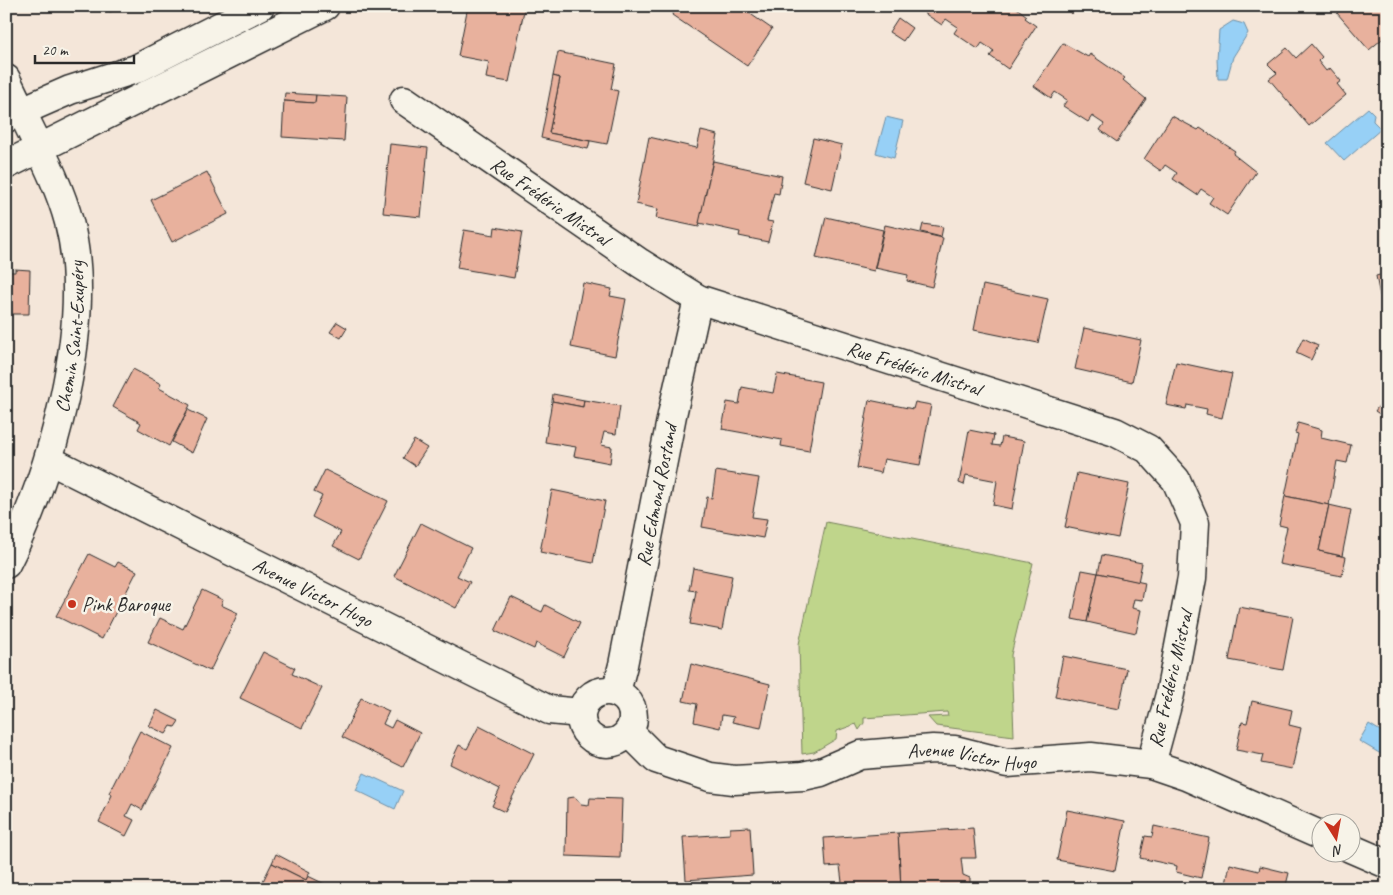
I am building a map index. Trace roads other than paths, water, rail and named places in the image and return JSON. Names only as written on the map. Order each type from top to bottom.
[{"type":"street","points":[[14,114],[70,90],[136,70],[260,6]]},
{"type":"street","points":[[6,165],[40,150],[86,124],[325,6]]},
{"type":"street","name":"Chemin Saint-Exupéry","points":[[6,79],[14,114],[40,150],[69,221],[77,274],[74,331],[49,460],[19,539],[6,564]]},
{"type":"street","name":"Rue Frédéric Mistral","points":[[404,100],[640,263],[698,299],[1115,432],[1148,449],[1176,480],[1195,523],[1192,578],[1170,694],[1151,764]]},
{"type":"street","name":"Rue Edmond Rostand","points":[[616,692],[624,665],[672,415],[698,299]]},
{"type":"street","name":"Avenue Victor Hugo","points":[[49,460],[549,710],[581,713]]},
{"type":"street","points":[[607,690],[616,692],[630,703],[634,715],[629,732],[619,740],[603,743],[591,738],[585,731],[581,713],[592,695],[607,690]]},
{"type":"street","name":"Avenue Victor Hugo","points":[[629,732],[656,759],[710,777],[734,780],[804,776],[821,772],[860,755],[933,750],[955,750],[1007,763],[1091,758],[1151,764],[1186,776],[1310,831]]},
{"type":"street","points":[[1360,852],[1387,864]]},
{"type":"water","points":[[1233,21],[1244,24],[1248,33],[1233,57],[1227,79],[1218,79],[1219,30]]},
{"type":"water","points":[[1368,108],[1374,114],[1373,121],[1381,129],[1344,161],[1327,143]]},
{"type":"water","points":[[886,117],[903,121],[894,158],[876,153]]},
{"type":"water","points":[[1369,724],[1387,735],[1386,757],[1359,741]]},
{"type":"water","points":[[364,773],[403,791],[395,809],[356,790]]},
{"type":"place","name":"Pink Baroque","points":[[72,604]]}]
